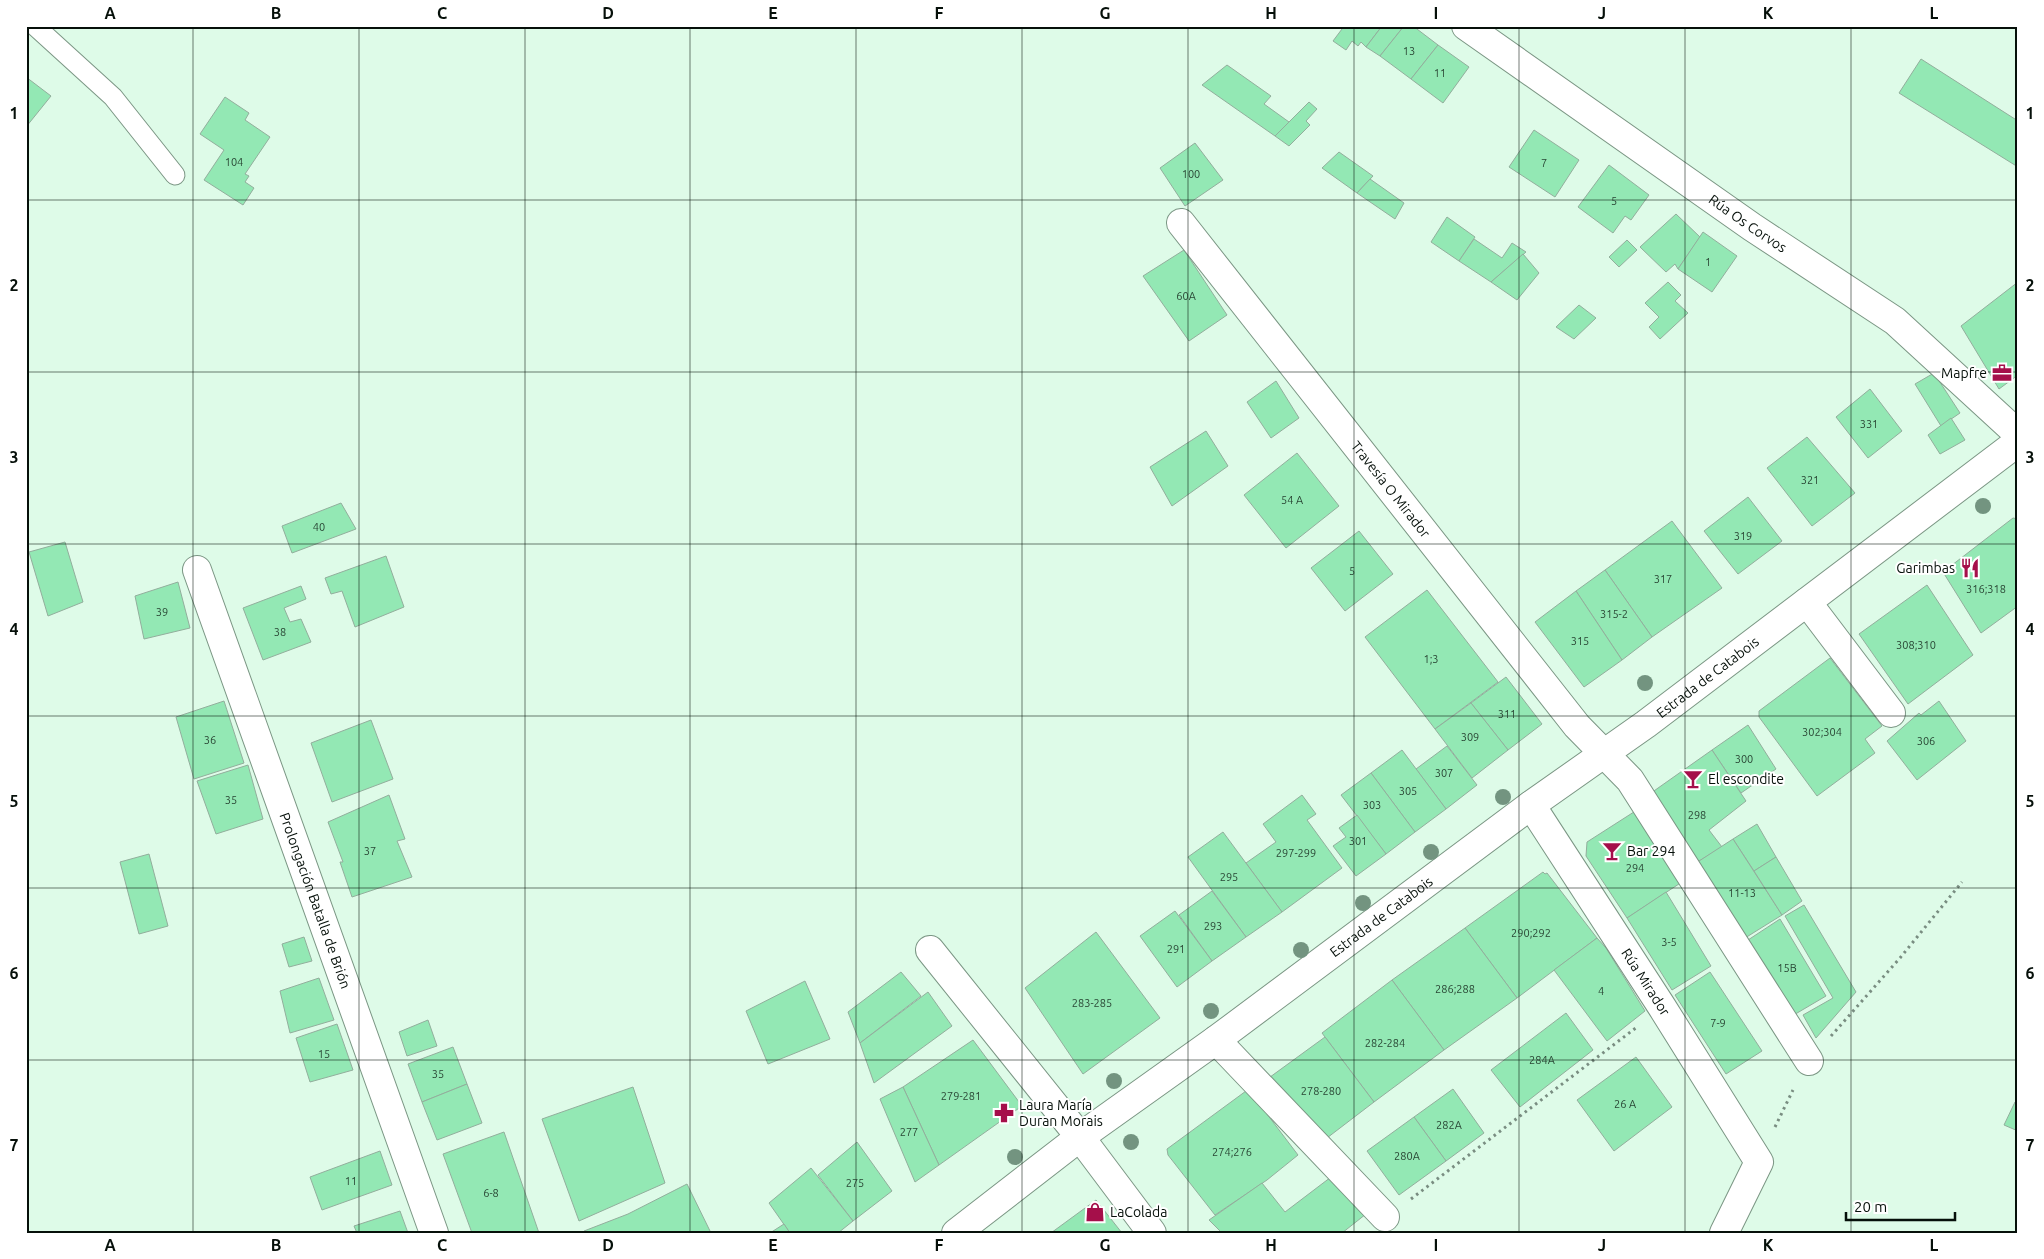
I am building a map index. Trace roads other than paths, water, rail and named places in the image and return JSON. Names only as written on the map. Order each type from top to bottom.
[{"type":"street","name":"Rúa Os Corvos","points":[[1466,26],[1752,227],[1896,320],[2017,442]]},
{"type":"street","name":"Travesía O Mirador","points":[[1181,223],[1577,726],[1603,753]]},
{"type":"street","name":"Estrada de Catabois","points":[[956,1233],[1080,1137],[1216,1040],[1531,805],[1646,724],[2017,442]]},
{"type":"street","name":"Prolongación Batalla de Brión","points":[[197,570],[434,1233]]},
{"type":"street","points":[[1807,602],[1891,713]]},
{"type":"street","points":[[1603,753],[1630,780],[1809,1060]]},
{"type":"street","name":"Rúa Mirador","points":[[1531,805],[1662,1007],[1759,1162],[1724,1233]]},
{"type":"street","points":[[930,950],[1080,1137],[1152,1233]]},
{"type":"street","points":[[1216,1040],[1395,1211]]},
{"type":"lane","points":[[35,26],[113,98],[175,175]]},
{"type":"place","name":"Mapfre","points":[[2002,373]]},
{"type":"place","name":"Garimbas","points":[[1970,568]]},
{"type":"place","name":"El escondite","points":[[1693,779]]},
{"type":"place","name":"Bar 294","points":[[1612,851]]},
{"type":"place","name":"Laura María Duran Morais","points":[[1004,1113]]},
{"type":"place","name":"LaColada","points":[[1095,1212]]}]
